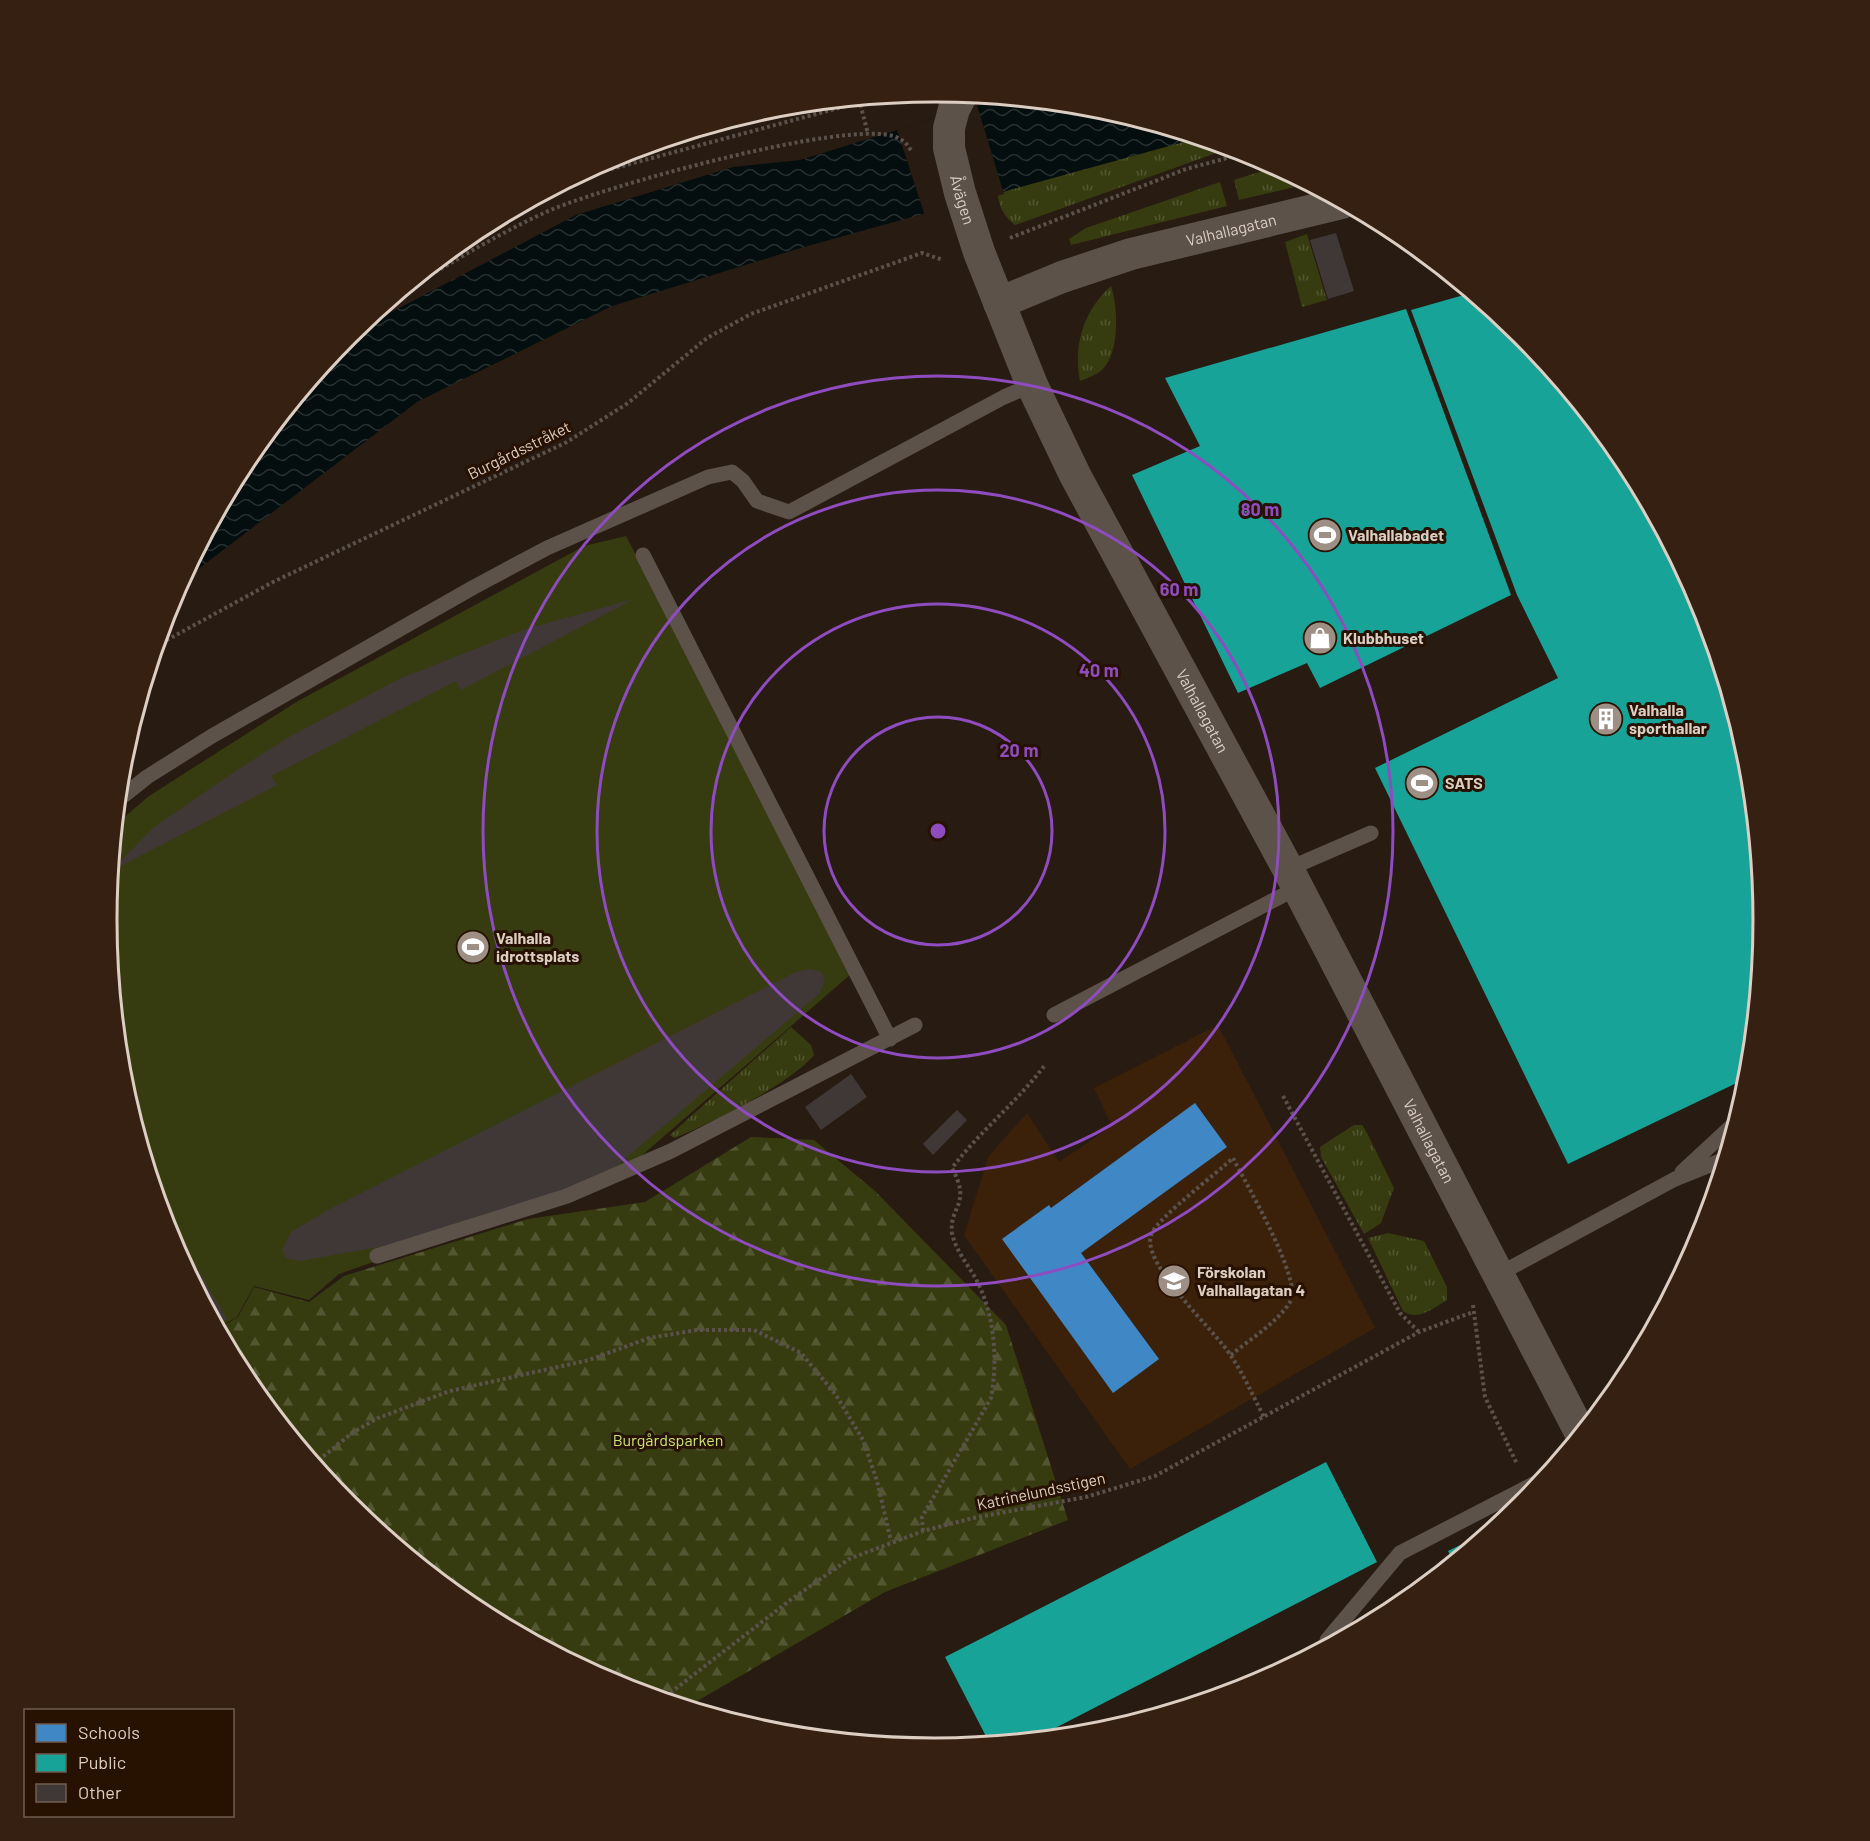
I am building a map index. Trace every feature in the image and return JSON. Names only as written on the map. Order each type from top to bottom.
[{"type":"street","name":"Åvägen","points":[[949,103],[949,148],[971,229],[999,303]]},
{"type":"street","name":"Valhallagatan","points":[[1331,205],[1131,254],[1062,277],[999,303],[1032,385],[1075,475],[1293,879],[1577,1427]]},
{"type":"lane","points":[[127,793],[147,777],[212,736],[547,548],[708,477],[732,472],[743,481],[757,501],[789,512],[1004,397],[1032,385]]},
{"type":"lane","points":[[643,555],[890,1039]]},
{"type":"lane","points":[[1054,1015],[1371,833]]},
{"type":"lane","points":[[377,1256],[567,1196],[671,1151],[915,1026]]},
{"type":"lane","points":[[1676,1179],[1726,1131]]},
{"type":"lane","points":[[1499,1274],[1676,1179],[1717,1162]]},
{"type":"lane","points":[[1331,1636],[1400,1553],[1523,1489]]},
{"type":"path","points":[[861,106],[868,134]]},
{"type":"path","points":[[612,168],[826,109]]},
{"type":"path","points":[[435,273],[514,228],[569,203],[748,153],[804,141],[868,134],[897,137]]},
{"type":"path","points":[[1012,237],[1186,169],[1230,157]]},
{"type":"path","name":"Burgårdsstråket","points":[[166,640],[273,582],[567,442],[628,403],[707,338],[728,325],[751,314],[921,254],[938,257],[951,264]]},
{"type":"path","points":[[923,1531],[922,1517],[991,1398],[995,1376],[994,1349],[980,1288],[953,1237],[952,1230],[961,1198],[959,1180],[952,1168],[972,1141],[1026,1090],[1045,1065]]},
{"type":"path","points":[[1283,1096],[1400,1313],[1419,1332]]},
{"type":"path","points":[[1231,1355],[1291,1301],[1294,1288],[1269,1228],[1233,1158],[1164,1219],[1152,1232],[1149,1242],[1156,1264],[1231,1355],[1264,1417]]},
{"type":"path","name":"Katrinelundsstigen","points":[[668,1695],[789,1601],[849,1559],[891,1541],[923,1531],[973,1518],[1086,1497],[1155,1476],[1419,1332],[1473,1312]]},
{"type":"path","points":[[320,1459],[352,1433],[378,1418],[450,1391],[589,1360],[649,1338],[697,1330],[754,1330],[801,1353],[836,1395],[863,1440],[877,1481],[891,1541]]},
{"type":"shaded area","name":"Förskolan Valhallagatan 4","points":[[1218,1025],[1375,1328],[1130,1469],[964,1235],[988,1157],[1027,1113],[1059,1162],[1112,1126],[1094,1088]]},
{"type":"green space","points":[[1186,141],[1218,152],[1015,225],[1005,215],[997,193]]},
{"type":"green space","points":[[1263,171],[1298,186],[1239,200],[1234,180]]},
{"type":"green space","points":[[1220,182],[1227,206],[1071,245],[1069,239],[1086,228]]},
{"type":"green space","points":[[1307,234],[1327,300],[1302,307],[1285,242]]},
{"type":"green space","points":[[1111,286],[1116,317],[1112,353],[1102,370],[1080,381],[1078,354],[1083,329],[1094,306]]},
{"type":"green space","name":"Valhalla idrottsplats","points":[[626,536],[851,974],[617,1177],[339,1274],[309,1300],[254,1286],[237,1317],[223,1325],[201,1283],[160,1184],[144,1132],[132,1080],[118,974],[118,867],[124,818],[149,796],[298,701],[584,546]]},
{"type":"green space","points":[[791,1027],[811,1045],[814,1055],[803,1066],[769,1090],[728,1113],[674,1138],[670,1135]]},
{"type":"green space","points":[[1354,1125],[1362,1125],[1366,1131],[1394,1188],[1381,1223],[1364,1234],[1321,1157],[1320,1147]]},
{"type":"green space","name":"Burgårdsparken","points":[[751,1137],[814,1140],[875,1191],[1006,1325],[1068,1520],[885,1592],[695,1703],[622,1677],[573,1655],[480,1601],[437,1570],[395,1536],[320,1460],[254,1375],[224,1326],[238,1317],[254,1287],[309,1302],[344,1276],[528,1219],[645,1202]]},
{"type":"green space","points":[[1388,1233],[1424,1241],[1447,1287],[1447,1300],[1420,1314],[1408,1314],[1403,1311],[1368,1238]]},
{"type":"water","points":[[982,104],[1042,109],[1095,118],[1186,141],[804,247],[612,306],[417,402],[195,572],[226,511],[254,466],[286,422],[320,381],[383,317],[576,215],[733,167],[800,160]]},
{"type":"pier","points":[[977,105],[1004,194],[925,216],[897,130]]},
{"type":"building: Schools","points":[[1195,1103],[1227,1147],[1081,1253],[1159,1359],[1113,1393],[1002,1239],[1049,1205],[1051,1208]]},
{"type":"building: Public","name":"Valhalla sporthallar","points":[[1463,295],[1514,342],[1550,381],[1616,466],[1669,558],[1691,607],[1726,709],[1738,761],[1752,867],[1754,920],[1752,974],[1737,1083],[1568,1164],[1375,768],[1558,678],[1517,595],[1411,310]]},
{"type":"building: Public","name":"Valhallabadet","points":[[1406,309],[1511,595],[1320,688],[1307,663],[1238,693],[1132,475],[1200,446],[1165,378]]},
{"type":"building: Public","points":[[1326,1462],[1377,1562],[1050,1731],[986,1737],[945,1657]]},
{"type":"building: Public","points":[[1469,1540],[1451,1556],[1448,1551]]},
{"type":"building: Other","points":[[1336,233],[1354,291],[1328,299],[1310,240]]},
{"type":"building: Other","points":[[634,599],[461,690],[456,681],[271,776],[277,785],[118,867],[118,863],[153,828],[289,737],[399,679],[526,629]]},
{"type":"building: Other","points":[[810,969],[821,972],[825,979],[819,994],[613,1169],[565,1194],[396,1244],[300,1261],[286,1258],[282,1250],[291,1232],[330,1209],[794,973]]},
{"type":"building: Other","points":[[851,1074],[867,1097],[821,1130],[805,1107]]},
{"type":"building: Other","points":[[957,1110],[967,1120],[933,1155],[923,1144]]},
{"type":"building: Other","points":[[185,1247],[227,1319],[222,1322]]},
{"type":"place","name":"Valhallabadet","points":[[1325,535]]},
{"type":"place","name":"Klubbhuset","points":[[1320,638]]},
{"type":"place","name":"Valhalla sporthallar","points":[[1606,719]]},
{"type":"place","name":"SATS","points":[[1422,783]]},
{"type":"place","name":"Valhalla idrottsplats","points":[[473,947]]},
{"type":"place","name":"Förskolan Valhallagatan 4","points":[[1174,1281]]}]
